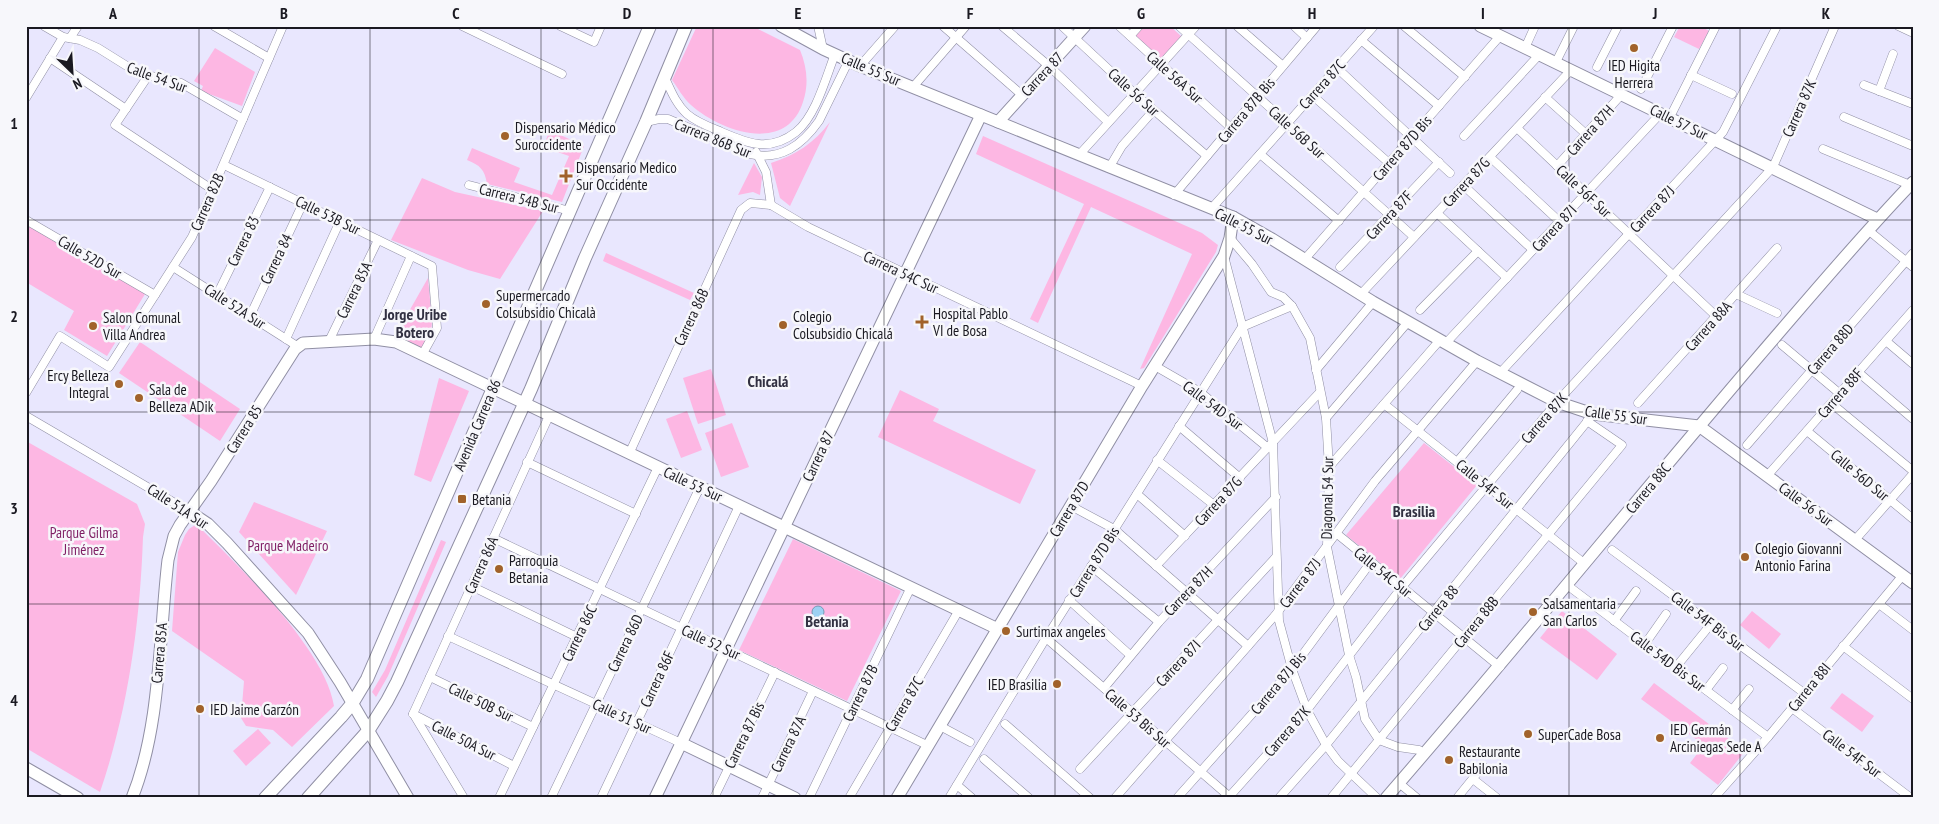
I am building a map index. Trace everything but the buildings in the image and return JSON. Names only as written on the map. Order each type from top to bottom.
[{"type":"main road","name":"Avenida Carrera 86","points":[[264,798],[352,704],[368,676],[650,26]]},
{"type":"main road","points":[[308,798],[368,732],[388,701],[524,404],[584,258],[646,122],[686,26]]},
{"type":"street","name":"Calle 54 Sur","points":[[44,26],[67,38],[80,40],[98,48],[132,70],[148,76],[181,83],[243,119]]},
{"type":"street","points":[[26,98],[50,58],[78,26]]},
{"type":"street","points":[[214,26],[269,58]]},
{"type":"street","name":"Carrera 82B","points":[[26,393],[60,336],[109,367],[192,236],[282,26]]},
{"type":"street","points":[[462,26],[562,74]]},
{"type":"street","points":[[560,26],[594,42],[601,26]]},
{"type":"street","name":"Calle 55 Sur","points":[[781,26],[823,49],[860,66],[1174,195],[1233,217],[1272,239],[1360,295],[1477,361],[1590,418],[1700,426]]},
{"type":"street","points":[[818,26],[823,49]]},
{"type":"street","points":[[860,66],[895,26]]},
{"type":"street","points":[[944,26],[1022,94]]},
{"type":"street","points":[[913,87],[966,26]]},
{"type":"street","points":[[1002,26],[1049,66],[1108,122]]},
{"type":"street","name":"Calle 56 Sur","points":[[1062,26],[1134,93],[1207,156]]},
{"type":"street","name":"Carrera 87","points":[[998,122],[1085,26]]},
{"type":"street","name":"Calle 56A Sur","points":[[1119,26],[1231,128]]},
{"type":"street","points":[[1130,36],[1139,26]]},
{"type":"street","name":"Calle 56B Sur","points":[[1179,26],[1414,238]]},
{"type":"street","points":[[1079,156],[1196,26]]},
{"type":"street","points":[[1237,26],[1283,66]]},
{"type":"street","points":[[1294,26],[1307,38]]},
{"type":"street","name":"Carrera 87B Bis","points":[[1174,195],[1317,26]]},
{"type":"street","name":"Carrera 87C","points":[[1211,209],[1374,26]]},
{"type":"street","points":[[1404,26],[1465,77]]},
{"type":"street","name":"Calle 57 Sur","points":[[1480,26],[1716,139],[1877,219]]},
{"type":"street","points":[[1525,48],[1535,26]]},
{"type":"street","points":[[1556,62],[1574,26]]},
{"type":"street","points":[[1597,67],[1618,26]]},
{"type":"street","points":[[1641,90],[1673,26]]},
{"type":"street","name":"Carrera 87I","points":[[1329,467],[1443,341],[1508,278],[1587,193],[1666,115],[1691,75],[1716,26]]},
{"type":"street","name":"Carrera 87J","points":[[1500,373],[1716,139],[1727,125],[1777,26]]},
{"type":"street","name":"Carrera 87K","points":[[1230,797],[1307,710],[1402,587],[1557,402],[1773,167],[1835,26]]},
{"type":"street","points":[[1898,26],[1913,33]]},
{"type":"street","name":"Carrera 87D Bis","points":[[1304,260],[1500,36]]},
{"type":"street","points":[[1361,40],[1439,106]]},
{"type":"street","name":"Carrera 86B Sur","points":[[665,78],[674,98],[687,114],[706,125],[749,144],[764,145],[776,143],[796,132],[806,121],[835,54]]},
{"type":"street","points":[[1879,91],[1893,54]]},
{"type":"street","points":[[1464,136],[1539,55]]},
{"type":"street","points":[[50,58],[126,109]]},
{"type":"street","name":"Carrera 86B Sur","points":[[646,122],[668,119],[744,152],[759,156],[786,152],[805,139],[819,121],[848,60]]},
{"type":"street","points":[[1336,68],[1450,173]]},
{"type":"street","name":"Carrera 87G","points":[[1360,295],[1571,70]]},
{"type":"street","points":[[1691,75],[1732,94]]},
{"type":"street","points":[[148,76],[115,125],[213,190]]},
{"type":"street","points":[[1864,85],[1912,101]]},
{"type":"street","name":"Carrera 87H","points":[[1557,166],[1622,94]]},
{"type":"street","points":[[1312,95],[1389,163]]},
{"type":"street","points":[[1545,97],[1586,134]]},
{"type":"street","points":[[1109,168],[1122,146],[1154,110]]},
{"type":"street","name":"Carrera 87","points":[[655,798],[981,115]]},
{"type":"street","points":[[1844,117],[1913,146]]},
{"type":"street","name":"Calle 56F Sur","points":[[1517,128],[1716,316]]},
{"type":"street","points":[[749,144],[759,156],[766,172],[771,205]]},
{"type":"street","points":[[1823,149],[1911,183]]},
{"type":"street","points":[[1260,154],[1338,221]]},
{"type":"street","points":[[1490,157],[1560,222]]},
{"type":"street","name":"Carrera 87F","points":[[1340,267],[1438,162]]},
{"type":"street","name":"Calle 53B Sur","points":[[224,164],[432,266],[437,328],[422,355]]},
{"type":"street","name":"Carrera 88C","points":[[1381,797],[1399,783],[1500,667],[1700,426],[1877,219],[1911,183]]},
{"type":"street","points":[[1463,185],[1533,250]]},
{"type":"street","name":"Carrera 54B Sur","points":[[469,186],[570,211]]},
{"type":"street","name":"Carrera 83","points":[[217,295],[270,187]]},
{"type":"street","name":"Carrera 84","points":[[250,316],[303,203]]},
{"type":"street","name":"Carrera 86B","points":[[629,454],[741,210],[750,203],[771,205]]},
{"type":"street","name":"Carrera 54C Sur","points":[[771,205],[808,227],[1142,386]]},
{"type":"street","points":[[1437,213],[1508,278]]},
{"type":"street","name":"Carrera 87D","points":[[898,798],[1142,386],[1224,256],[1230,238],[1233,217]]},
{"type":"street","name":"Calle 52D Sur","points":[[26,220],[155,295]]},
{"type":"street","points":[[286,339],[340,221]]},
{"type":"street","points":[[1868,230],[1913,267]]},
{"type":"street","name":"Diagonal 54 Sur","points":[[1230,238],[1252,264],[1271,292],[1283,298],[1292,306],[1310,338],[1326,418],[1329,467],[1327,547],[1349,655],[1365,719],[1379,740]]},
{"type":"street","name":"Carrera 85A","points":[[329,340],[378,240]]},
{"type":"street","name":"Carrera 88A","points":[[1638,403],[1777,248]]},
{"type":"street","points":[[1420,310],[1478,251]]},
{"type":"street","name":"Carrera 88D","points":[[1747,445],[1913,253]]},
{"type":"street","points":[[374,339],[411,256]]},
{"type":"street","points":[[1224,256],[1270,445],[1276,497],[1277,613],[1292,669],[1307,710],[1326,745],[1351,774],[1381,797]]},
{"type":"street","name":"Calle 52A Sur","points":[[173,267],[297,346]]},
{"type":"street","points":[[1736,294],[1777,313]]},
{"type":"street","points":[[1316,370],[1373,302]]},
{"type":"street","points":[[1242,327],[1292,306]]},
{"type":"street","name":"Carrera 88F","points":[[1767,476],[1839,393],[1912,314]]},
{"type":"street","points":[[1326,418],[1408,322]]},
{"type":"street","name":"Carrera 87D Bis","points":[[949,798],[1069,600],[1242,327]]},
{"type":"street","name":"Calle 53 Sur","points":[[297,346],[303,342],[329,340],[388,340],[998,629]]},
{"type":"street","points":[[1886,341],[1913,364]]},
{"type":"street","points":[[1782,344],[1839,393]]},
{"type":"street","name":"Carrera 85","points":[[190,512],[297,346]]},
{"type":"street","name":"Carrera 87J","points":[[1115,798],[1277,613],[1375,481],[1477,361]]},
{"type":"street","name":"Calle 54D Sur","points":[[1155,366],[1200,392],[1270,445]]},
{"type":"street","points":[[1858,372],[1913,419]]},
{"type":"street","points":[[1457,462],[1517,390]]},
{"type":"street","name":"Carrera 87G","points":[[1156,566],[1320,392]]},
{"type":"street","points":[[1831,403],[1913,473],[1855,540]]},
{"type":"street","name":"Calle 54F Sur","points":[[1384,404],[1585,564]]},
{"type":"street","name":"Calle 51A Sur","points":[[26,416],[208,524],[298,620],[318,647],[408,798]]},
{"type":"street","name":"Carrera 86A","points":[[413,714],[549,416]]},
{"type":"street","name":"Carrera 88B","points":[[1331,798],[1622,445],[1590,418]]},
{"type":"street","name":"Carrera 88","points":[[1279,798],[1326,745],[1590,418]]},
{"type":"street","points":[[1179,426],[1240,478]]},
{"type":"street","name":"Calle 56 Sur","points":[[1700,426],[1913,583]]},
{"type":"street","name":"Calle 56D Sur","points":[[1807,430],[1913,519]]},
{"type":"street","points":[[1157,460],[1214,505]]},
{"type":"street","points":[[527,462],[636,514]]},
{"type":"street","name":"Carrera 86C","points":[[498,798],[658,467]]},
{"type":"street","name":"Carrera 86D","points":[[551,798],[700,487]]},
{"type":"street","points":[[1137,494],[1185,536]]},
{"type":"street","name":"Carrera 87H","points":[[1104,688],[1159,622],[1276,497]]},
{"type":"street","name":"Carrera 86F","points":[[601,798],[739,506]]},
{"type":"street","points":[[1070,506],[1114,529],[1248,646]]},
{"type":"street","name":"Carrera 85A","points":[[132,798],[142,769],[151,724],[170,552],[174,536],[190,512]]},
{"type":"street","name":"Calle 54C Sur","points":[[1336,533],[1500,667]]},
{"type":"street","name":"Calle 52 Sur","points":[[493,538],[928,746]]},
{"type":"street","name":"Calle 54F Bis Sur","points":[[1612,550],[1804,693]]},
{"type":"street","name":"Carrera 87I","points":[[1080,769],[1276,557]]},
{"type":"street","name":"Carrera 87J Bis","points":[[1177,798],[1292,669],[1371,562]]},
{"type":"street","points":[[1091,566],[1159,622]]},
{"type":"street","name":"Carrera 88I","points":[[1714,798],[1768,737],[1903,575]]},
{"type":"street","name":"Calle 54D Bis Sur","points":[[1567,585],[1768,737]]},
{"type":"street","points":[[471,586],[577,636]]},
{"type":"street","name":"Carrera 87B","points":[[809,798],[911,587]]},
{"type":"street","points":[[1614,621],[1636,591]]},
{"type":"street","points":[[1069,600],[1130,655]]},
{"type":"street","points":[[1879,604],[1913,630]]},
{"type":"street","name":"Carrera 87C","points":[[849,798],[959,610]]},
{"type":"street","points":[[1645,644],[1666,614]]},
{"type":"street","points":[[1676,667],[1711,624]]},
{"type":"street","name":"Calle 51 Sur","points":[[448,636],[637,722],[794,798]]},
{"type":"street","name":"Calle 53 Bis Sur","points":[[1046,638],[1230,797]]},
{"type":"street","points":[[1843,646],[1913,699]]},
{"type":"street","points":[[1706,690],[1723,668]]},
{"type":"street","name":"Carrera 87 Bis","points":[[714,798],[775,672]]},
{"type":"street","name":"Calle 50B Sur","points":[[430,678],[533,727]]},
{"type":"street","points":[[1732,710],[1749,689]]},
{"type":"street","name":"Carrera 87A","points":[[762,798],[813,691]]},
{"type":"street","name":"Calle 54F Sur","points":[[1792,708],[1911,798]]},
{"type":"street","points":[[413,714],[464,798]]},
{"type":"street","name":"Calle 50A Sur","points":[[413,714],[514,766]]},
{"type":"street","points":[[1005,724],[1090,798]]},
{"type":"street","points":[[940,726],[970,742]]},
{"type":"street","points":[[1379,740],[1398,747],[1419,750]]},
{"type":"street","points":[[984,759],[1029,798]]},
{"type":"street","points":[[1457,798],[1483,766]]},
{"type":"street","points":[[26,768],[75,797]]},
{"type":"street","points":[[1473,779],[1497,798]]},
{"type":"street","points":[[1399,783],[1417,798]]},
{"type":"street","points":[[957,785],[972,798]]},
{"type":"green space","points":[[697,26],[752,26],[800,50],[806,69],[807,82],[803,102],[794,118],[782,128],[768,133],[751,133],[718,123],[703,115],[691,105],[672,80]]},
{"type":"green space","points":[[1144,26],[1170,26],[1182,37],[1160,60],[1135,36]]},
{"type":"green space","points":[[1680,26],[1701,26],[1709,31],[1699,49],[1674,37]]},
{"type":"green space","points":[[215,48],[255,72],[242,106],[201,91],[203,86],[194,81]]},
{"type":"green space","points":[[830,122],[790,206],[780,198],[771,163],[789,156],[804,147],[818,136]]},
{"type":"green space","points":[[550,130],[584,146],[562,202],[487,184],[481,169],[467,160],[472,148],[520,168],[514,182],[552,195],[569,156],[543,147]]},
{"type":"green space","points":[[983,136],[1202,233],[1218,245],[1216,252],[1144,368],[1140,369],[1192,254],[1091,207],[1038,323],[1030,319],[1084,204],[976,154]]},
{"type":"green space","points":[[754,163],[762,177],[760,195],[753,192],[738,195]]},
{"type":"green space","points":[[422,178],[455,192],[543,211],[500,279],[468,270],[391,240]]},
{"type":"green space","points":[[26,223],[145,294],[107,356],[64,330],[74,311],[26,282]]},
{"type":"green space","points":[[606,253],[694,293],[690,300],[603,261]]},
{"type":"green space","points":[[428,278],[432,321],[431,333],[422,349],[395,336]]},
{"type":"green space","points":[[140,342],[240,409],[220,441],[119,373]]},
{"type":"green space","points":[[711,369],[726,415],[698,424],[683,378]]},
{"type":"green space","points":[[439,378],[469,391],[431,482],[414,475]]},
{"type":"green space","points":[[900,390],[939,409],[933,421],[1036,470],[1020,504],[878,437]]},
{"type":"green space","points":[[687,411],[702,450],[681,458],[666,419]]},
{"type":"green space","points":[[732,423],[749,467],[721,477],[705,433]]},
{"type":"green space","name":"Parque Gilma Jiménez","points":[[26,441],[137,504],[145,524],[139,602],[131,666],[118,730],[100,792],[26,748]]},
{"type":"green space","points":[[1424,443],[1477,485],[1400,579],[1346,535]]},
{"type":"green space","name":"Parque Madeiro","points":[[254,502],[327,531],[296,595],[239,532]]},
{"type":"green space","points":[[195,525],[235,563],[278,610],[315,659],[327,684],[334,706],[292,747],[273,730],[246,726],[241,718],[244,681],[172,631],[178,552],[185,535]]},
{"type":"green space","points":[[793,539],[901,591],[847,701],[739,650]]},
{"type":"green space","points":[[441,540],[446,542],[388,676],[376,697],[372,692],[385,670]]},
{"type":"green space","points":[[1562,611],[1617,654],[1597,680],[1540,638]]},
{"type":"green space","points":[[1752,611],[1781,634],[1769,649],[1740,625]]},
{"type":"green space","points":[[1654,683],[1745,751],[1718,785],[1690,763],[1704,745],[1641,699]]},
{"type":"green space","points":[[1842,693],[1874,716],[1862,732],[1830,708]]},
{"type":"green space","points":[[258,729],[271,743],[246,766],[233,751]]},
{"type":"water","points":[[816,606],[820,606],[824,612],[820,618],[816,618],[812,614],[812,610]]},
{"type":"place","name":"IED Higita Herrera","points":[[1634,48]]},
{"type":"place","name":"Dispensario Médico Suroccidente","points":[[505,136]]},
{"type":"place","name":"Dispensario Medico Sur Occidente","points":[[566,176]]},
{"type":"place","name":"Supermercado Colsubsidio Chicalà","points":[[486,304]]},
{"type":"place","name":"Hospital Pablo VI de Bosa","points":[[922,322]]},
{"type":"place","name":"Colegio Colsubsidio Chicalá","points":[[783,325]]},
{"type":"place","name":"Salon Comunal Villa Andrea","points":[[93,326]]},
{"type":"place","name":"Ercy Belleza Integral","points":[[119,384]]},
{"type":"place","name":"Sala de Belleza ADik","points":[[139,398]]},
{"type":"place","name":"Betania","points":[[462,499]]},
{"type":"place","name":"Colegio Giovanni Antonio Farina","points":[[1745,557]]},
{"type":"place","name":"Parroquia Betania","points":[[499,569]]},
{"type":"place","name":"Salsamentaria San Carlos","points":[[1533,612]]},
{"type":"place","name":"Surtimax angeles","points":[[1006,631]]},
{"type":"place","name":"IED Brasilia","points":[[1057,684]]},
{"type":"place","name":"IED Jaime Garzón","points":[[200,709]]},
{"type":"place","name":"SuperCade Bosa","points":[[1528,734]]},
{"type":"place","name":"IED Germán Arciniegas Sede A","points":[[1660,738]]},
{"type":"place","name":"Restaurante Babilonia","points":[[1449,760]]},
{"type":"district","name":"Jorge Uribe Botero","points":[[415,323]]},
{"type":"district","name":"Chicalá","points":[[768,381]]},
{"type":"district","name":"Brasilia","points":[[1414,511]]},
{"type":"district","name":"Betania","points":[[827,621]]}]
